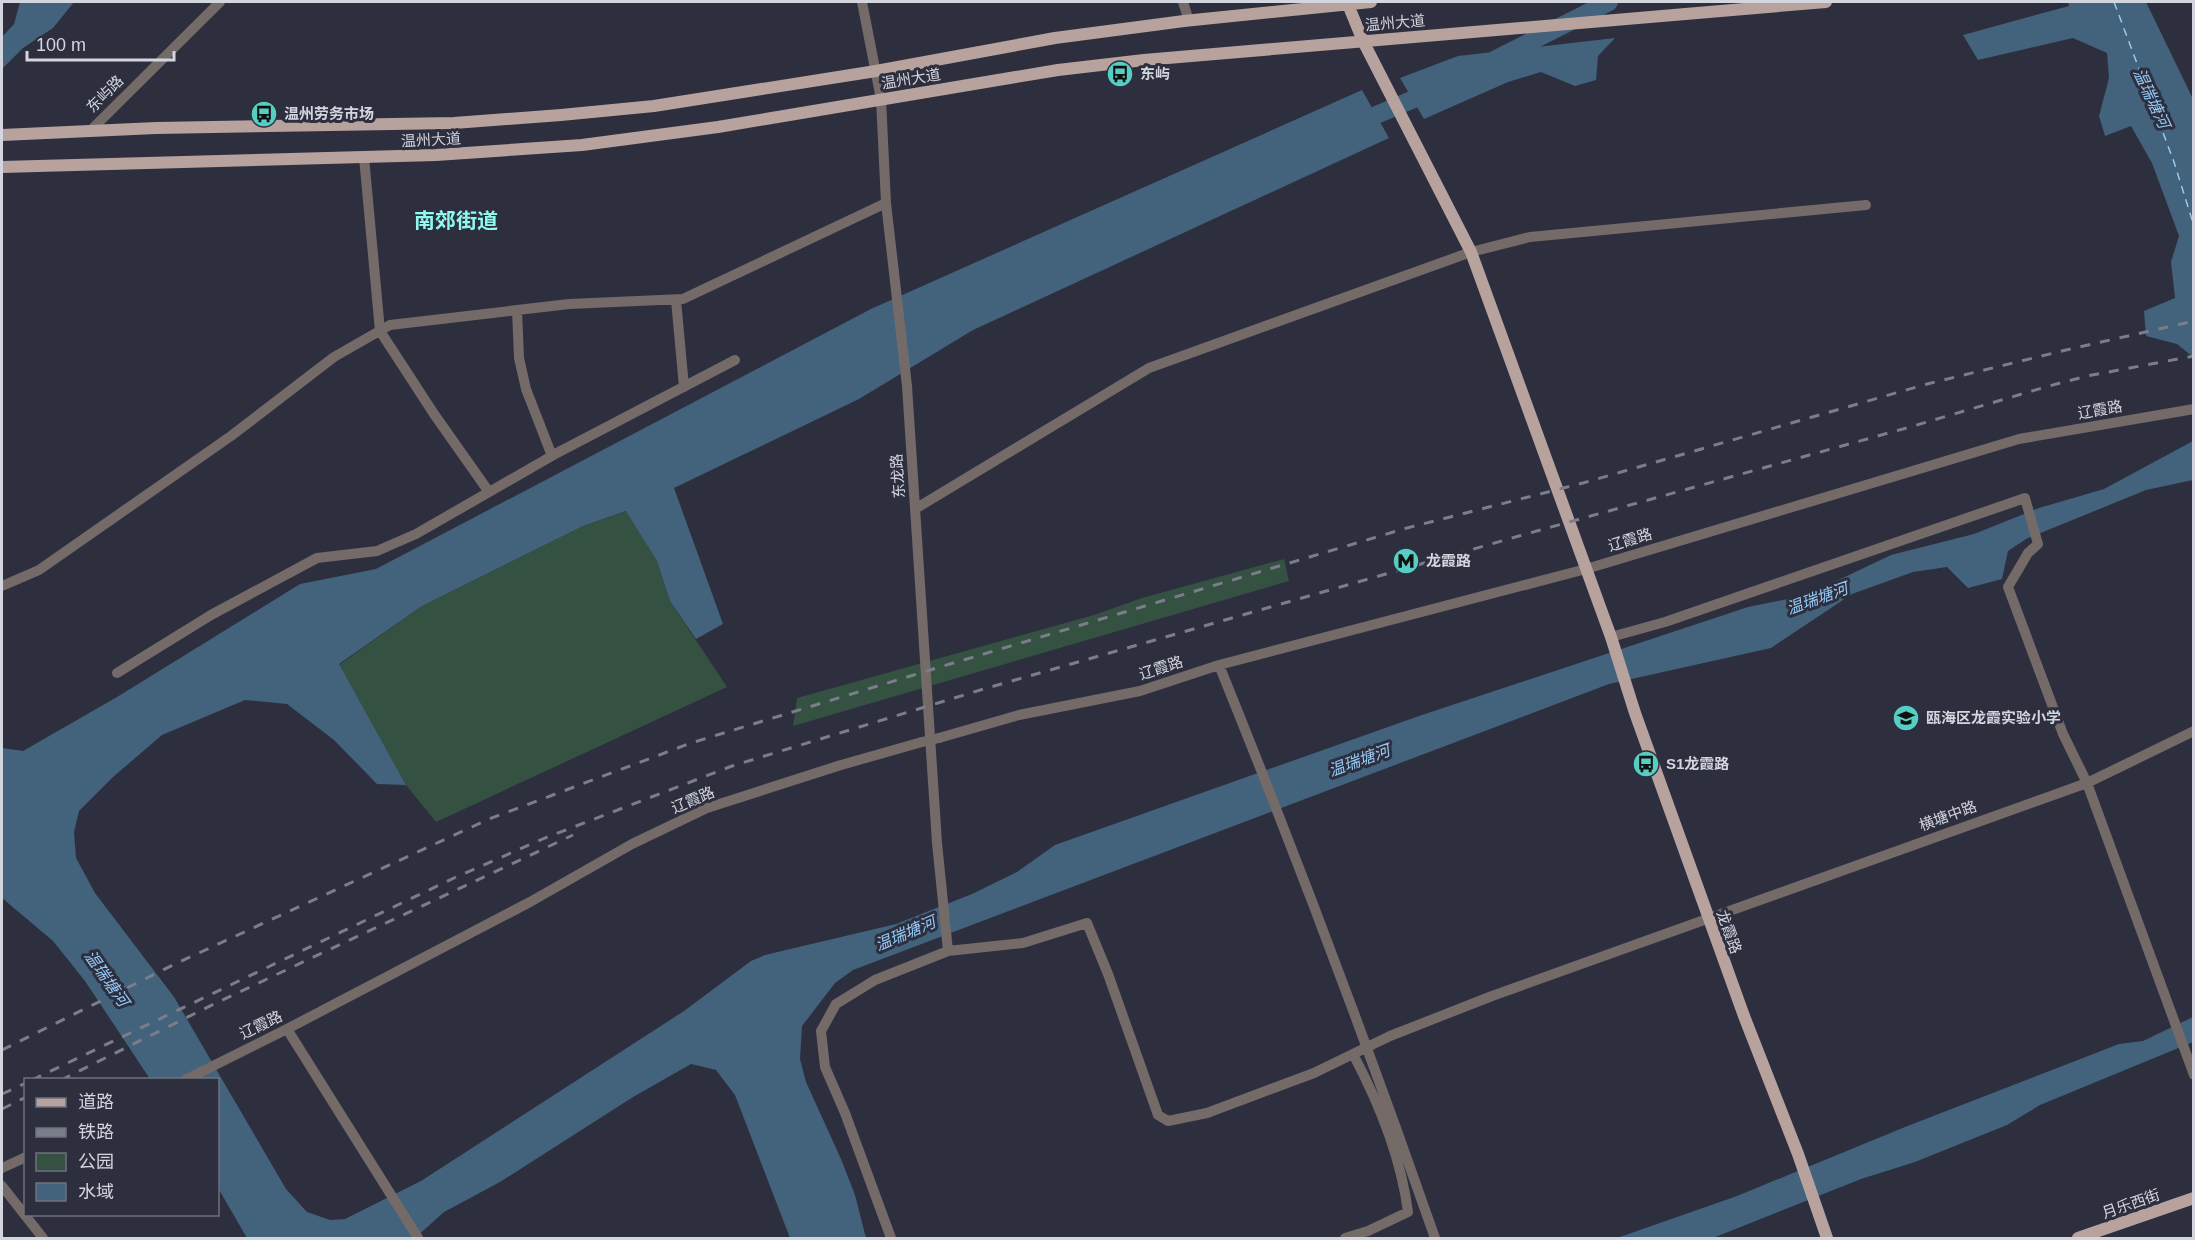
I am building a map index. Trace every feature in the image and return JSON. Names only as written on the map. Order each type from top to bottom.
[{"type":"main road","name":"温州大道","points":[[2,135],[168,128],[454,123],[654,106],[876,71],[1055,38],[1371,2]]},
{"type":"main road","name":"温州大道","points":[[2,166],[435,155],[593,144],[707,129],[1058,70],[1144,60],[1648,15],[1826,2]]},
{"type":"main road","name":"龙霞路","points":[[1347,3],[1363,41],[1471,252],[1611,637],[1635,713],[1744,1016],[1798,1154],[1827,1239]]},
{"type":"main road","name":"月乐西街","points":[[2078,1239],[2193,1198]]},
{"type":"street","name":"东屿路","points":[[88,132],[220,2]]},
{"type":"street","name":"东龙路","points":[[862,2],[881,99],[886,203],[905,373],[937,843],[947,947]]},
{"type":"street","points":[[1183,2],[1189,21]]},
{"type":"street","points":[[364,157],[380,331],[434,414],[489,492]]},
{"type":"street","points":[[2,586],[39,570],[231,436],[334,357],[390,325],[569,304],[683,299],[886,203]]},
{"type":"street","points":[[915,509],[1149,368],[1471,252],[1530,237],[1866,205]]},
{"type":"street","points":[[676,300],[684,387]]},
{"type":"street","points":[[517,310],[519,358],[526,389],[552,456]]},
{"type":"street","points":[[117,673],[211,615],[317,558],[377,550],[416,534],[552,456],[735,360]]},
{"type":"street","name":"辽霞路","points":[[189,1078],[530,902],[632,844],[707,808],[841,765],[1020,715],[1140,691],[1220,665],[1586,568],[2019,440],[2193,409]]},
{"type":"street","points":[[1611,637],[1676,618],[2025,498],[2038,544],[2028,554],[2008,587],[2063,734],[2087,783],[2193,1075]]},
{"type":"street","points":[[1220,665],[1284,825],[1435,1239]]},
{"type":"street","name":"横塘中路","points":[[947,947],[1023,943],[1087,923],[1108,974],[1158,1115],[1168,1121],[1207,1113],[1314,1073],[1390,1036],[1492,996],[2087,783],[2193,731]]},
{"type":"street","points":[[891,1239],[845,1113],[825,1067],[821,1031],[836,1004],[875,980],[947,947]]},
{"type":"street","points":[[287,1029],[418,1239]]},
{"type":"street","points":[[1345,1239],[1408,1212],[1405,1185],[1377,1102],[1353,1054]]},
{"type":"street","points":[[2,1168],[24,1158]]},
{"type":"street","points":[[2,1186],[24,1214]]},
{"type":"street","points":[[25,1216],[43,1239]]},
{"type":"green space","points":[[627,511],[657,561],[670,601],[727,687],[436,822],[406,785],[339,665],[422,606],[583,526]]},
{"type":"green space","points":[[1284,559],[1289,581],[793,726],[797,698]]},
{"type":"water","points":[[20,2],[74,2],[53,28],[23,48],[2,69],[2,37],[14,24]]},
{"type":"water","name":"温瑞塘河","points":[[2068,2],[2146,2],[2193,99],[2193,357],[2177,344],[2146,336],[2144,311],[2175,298],[2171,262],[2179,236],[2152,163],[2131,126],[2105,136],[2099,116],[2109,78],[2107,53],[2073,38],[1978,60],[1963,35],[2069,6]]},
{"type":"water","points":[[1615,38],[1598,56],[1596,80],[1575,86],[1541,72],[1508,82],[1424,119],[1400,78],[1458,56]]},
{"type":"water","name":"温瑞塘河","points":[[1362,90],[1389,138],[973,330],[859,399],[674,488],[723,624],[696,639],[670,601],[657,561],[626,511],[583,526],[422,606],[339,664],[406,785],[377,784],[334,740],[287,704],[245,700],[162,735],[113,777],[79,811],[74,832],[76,858],[95,893],[174,997],[286,1189],[307,1212],[330,1220],[345,1219],[421,1181],[684,1011],[751,961],[765,955],[896,924],[972,894],[1017,872],[1055,845],[1419,716],[1748,607],[1807,595],[1891,555],[1974,534],[2039,508],[2104,489],[2193,441],[2193,480],[2146,490],[2026,539],[2008,551],[2002,579],[1968,588],[1947,567],[1913,572],[1852,594],[1771,648],[1609,684],[853,970],[835,983],[802,1026],[800,1059],[806,1082],[855,1195],[866,1238],[790,1238],[735,1095],[716,1070],[691,1064],[633,1097],[500,1182],[444,1212],[415,1238],[247,1238],[219,1190],[219,1078],[149,1078],[85,981],[53,941],[2,898],[2,748],[23,751],[117,697],[300,584],[376,569],[871,309]]},
{"type":"water","points":[[2193,1017],[2193,1042],[2040,1105],[2007,1125],[1915,1162],[1861,1179],[1713,1238],[1617,1238],[1737,1196],[1905,1127],[2119,1044],[2143,1041]]},
{"type":"waterway","points":[[1494,60],[1609,2]]},
{"type":"waterway","points":[[1355,124],[1435,90]]},
{"type":"ferry route","points":[[2114,2],[2174,162],[2194,226]]},
{"type":"railway","points":[[2,1050],[175,964],[489,819],[691,743],[1407,528],[1583,483],[1927,384],[2194,321]]},
{"type":"railway","points":[[36,1078],[454,878],[545,838],[732,766],[987,688],[2049,386],[2087,376],[2194,356]]},
{"type":"railway","points":[[65,1078],[216,1003],[573,835]]},
{"type":"railway","points":[[2,1094],[24,1084]]},
{"type":"railway","points":[[2,1109],[24,1098]]},
{"type":"place","name":"东屿","points":[[1120,74]]},
{"type":"place","name":"温州劳务市场","points":[[264,114]]},
{"type":"place","name":"龙霞路","points":[[1406,561]]},
{"type":"place","name":"瓯海区龙霞实验小学","points":[[1906,718]]},
{"type":"place","name":"S1龙霞路","points":[[1646,764]]},
{"type":"district","name":"南郊街道","points":[[456,221]]}]
